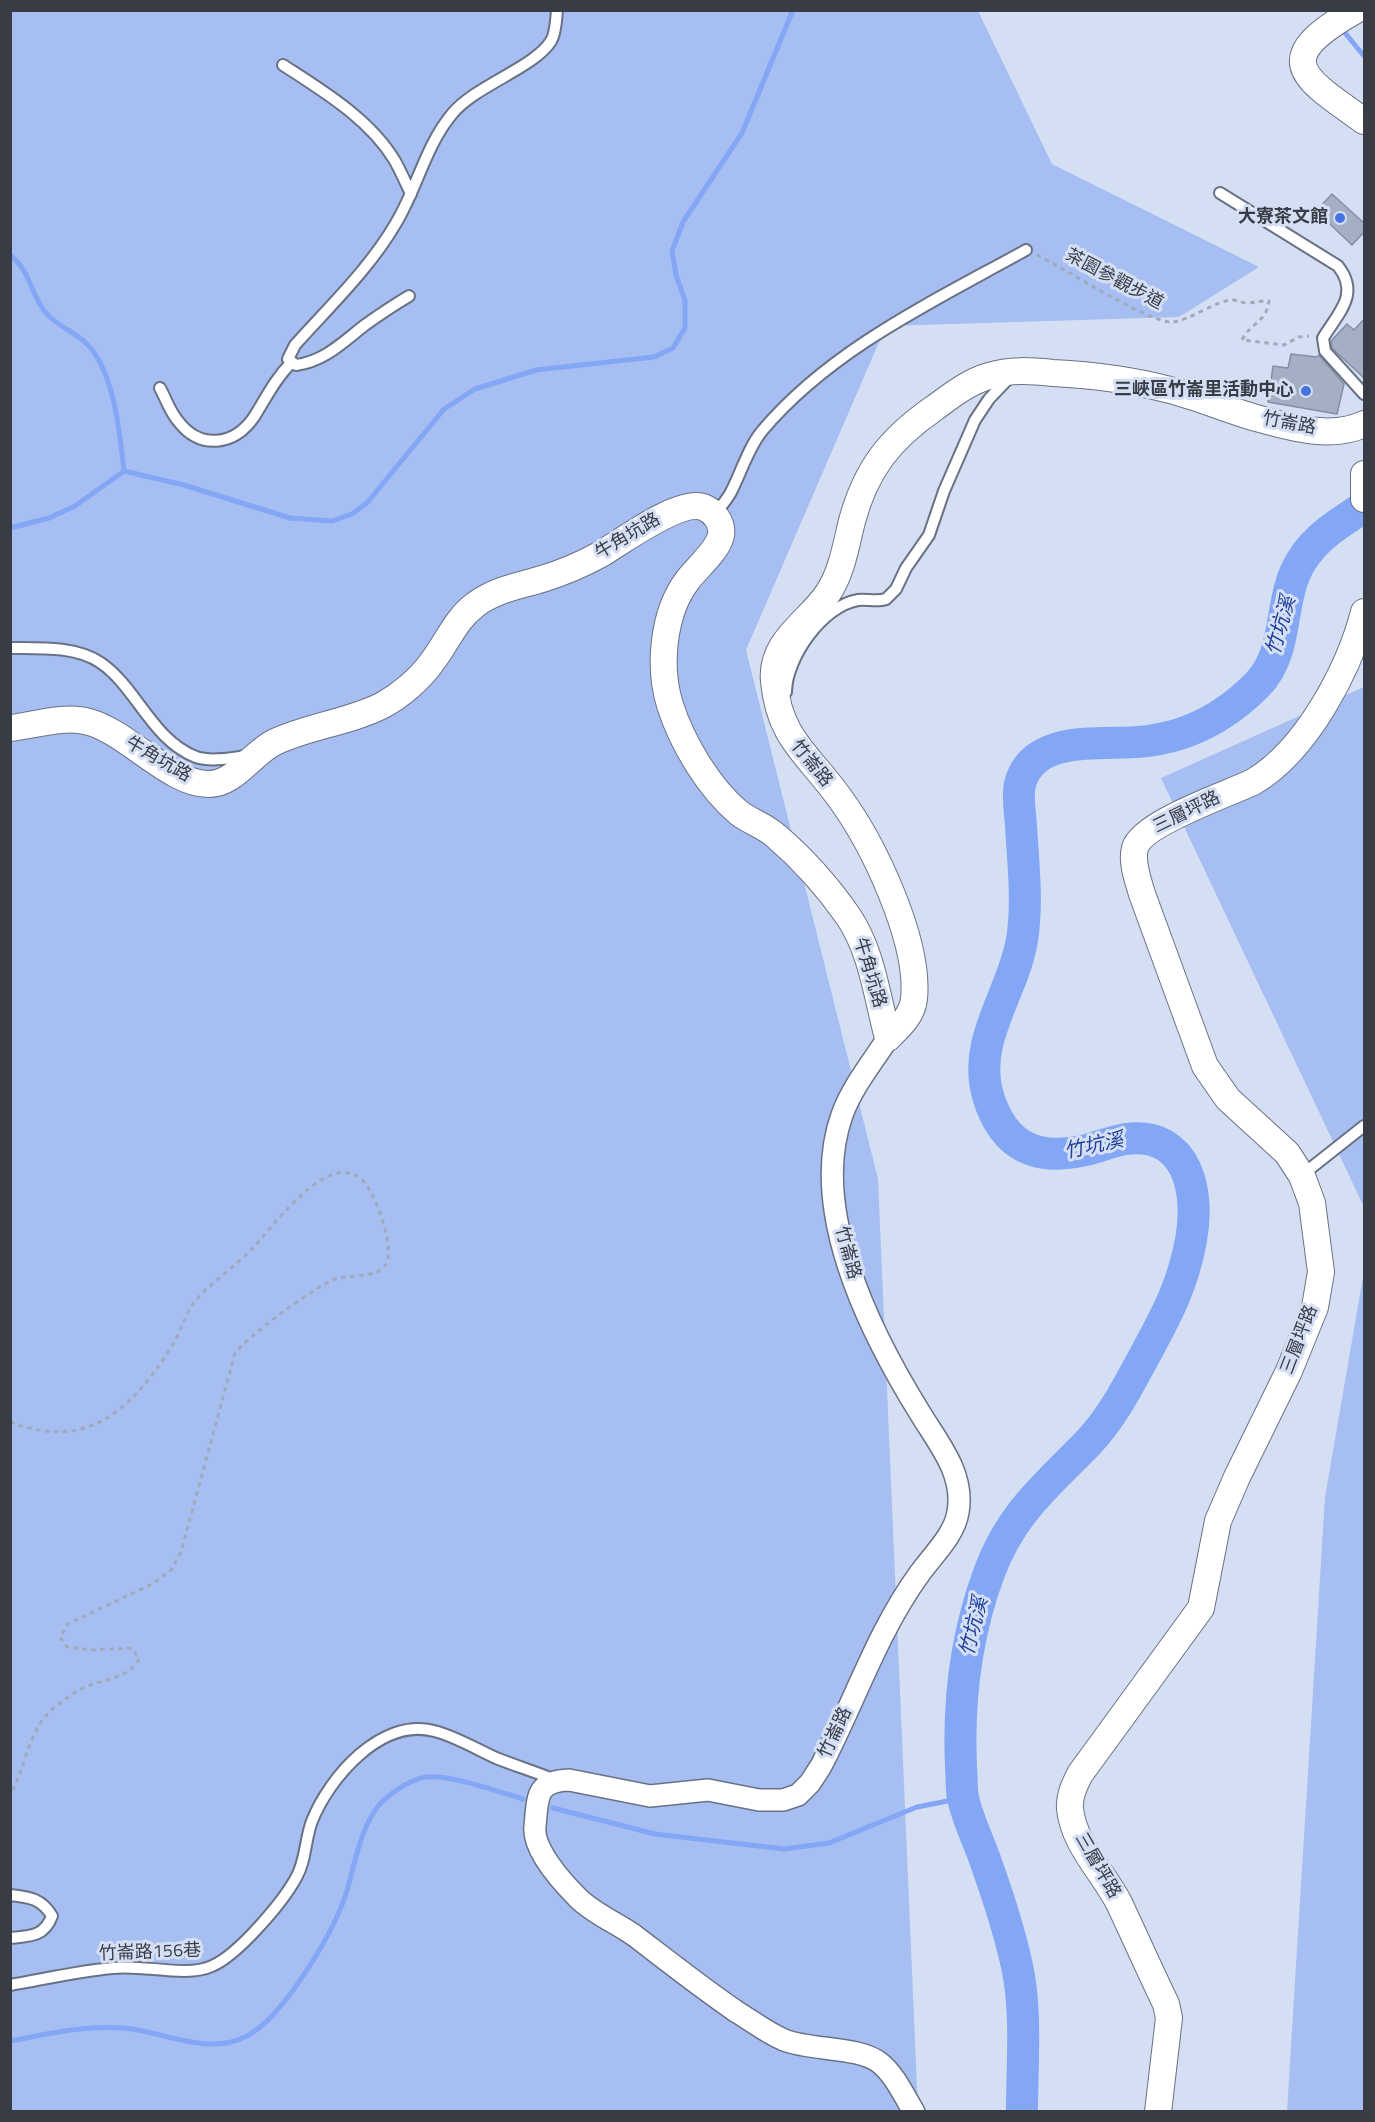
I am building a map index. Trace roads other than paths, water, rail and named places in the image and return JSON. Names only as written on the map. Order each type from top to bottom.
[{"type":"street","points":[[1355,11],[1311,42],[1303,53],[1301,64],[1306,77],[1365,121]]},
{"type":"street","name":"竹崙路","points":[[555,1780],[569,1780],[650,1796],[708,1790],[759,1800],[783,1800],[798,1795],[810,1783],[821,1766],[891,1618],[951,1531],[958,1512],[959,1485],[953,1469],[903,1387],[862,1301],[846,1259],[833,1192],[834,1146],[842,1115],[852,1093],[888,1038],[906,1019],[914,1001],[913,971],[905,936],[891,893],[865,838],[839,797],[788,735],[778,710],[773,677],[778,652],[799,624],[826,596],[838,574],[854,516],[869,474],[883,454],[910,426],[927,413],[970,383],[991,375],[1017,370],[1144,383],[1287,427],[1326,431],[1353,430],[1365,424]]},
{"type":"street","points":[[1365,474],[1365,499]]},
{"type":"street","name":"牛角坑路","points":[[10,728],[68,720],[90,722],[189,781],[212,784],[230,778],[253,756],[275,742],[383,705],[410,686],[431,664],[456,624],[475,605],[498,592],[546,578],[592,559],[667,513],[690,506],[704,507],[715,514],[721,526],[721,539],[685,583],[673,604],[666,634],[664,676],[670,706],[692,753],[718,791],[741,814],[772,832],[800,858],[850,919],[864,945],[888,1038]]},
{"type":"street","name":"三層坪路","points":[[1158,2112],[1169,2018],[1166,2004],[1118,1902],[1080,1840],[1070,1808],[1072,1791],[1080,1774],[1201,1608],[1218,1521],[1289,1371],[1315,1307],[1321,1272],[1312,1203],[1302,1176],[1287,1153],[1228,1099],[1205,1066],[1142,894],[1135,869],[1135,849],[1141,837],[1157,826],[1253,782],[1267,774],[1282,759],[1340,681],[1356,645],[1365,612]]},
{"type":"street","points":[[555,1780],[544,1786],[538,1795],[534,1831],[543,1854],[580,1900],[633,1935],[698,1985],[782,2039],[811,2049],[859,2055],[878,2062],[889,2072],[914,2112]]},
{"type":"lane","points":[[291,363],[288,359],[289,353],[380,248],[411,194],[437,136],[451,115],[464,102],[545,48],[554,32],[557,10]]},
{"type":"lane","points":[[283,65],[338,101],[369,130],[394,159],[411,194]]},
{"type":"lane","points":[[1220,193],[1338,266],[1348,279],[1349,294],[1323,338],[1325,351],[1365,394]]},
{"type":"lane","points":[[715,514],[730,495],[759,434],[784,405],[834,364],[890,326],[1026,250]]},
{"type":"lane","points":[[160,388],[178,421],[199,439],[213,442],[229,439],[246,426],[280,374],[291,363],[304,364],[336,350],[378,316],[409,296]]},
{"type":"lane","points":[[794,743],[786,690],[788,673],[794,657],[805,640],[835,611],[858,600],[880,601],[892,596],[929,535],[944,490],[975,420],[989,399],[1017,370]]},
{"type":"lane","points":[[10,648],[81,653],[100,662],[118,678],[150,720],[172,742],[196,757],[220,759],[253,756]]},
{"type":"lane","points":[[1302,1176],[1365,1125]]},
{"type":"lane","name":"竹崙路156巷","points":[[10,1985],[114,1968],[143,1967],[196,1971],[213,1966],[249,1935],[296,1877],[311,1822],[322,1799],[347,1767],[376,1742],[404,1730],[433,1730],[555,1780]]},
{"type":"lane","points":[[10,1895],[33,1898],[45,1905],[52,1916],[48,1927],[37,1936],[10,1938]]},
{"type":"waterway","points":[[10,528],[49,518],[75,506],[124,471],[184,485],[290,518],[332,521],[352,514],[367,503],[444,409],[475,389],[536,370],[654,357],[673,348],[685,328],[685,300],[676,275],[672,251],[683,222],[742,133],[793,10]]},
{"type":"waterway","points":[[1341,28],[1364,56]]},
{"type":"waterway","points":[[10,255],[22,268],[46,313],[87,344],[104,370],[114,404],[124,471]]},
{"type":"waterway","name":"竹坑溪","points":[[1022,2112],[1023,2020],[1017,1966],[1002,1911],[962,1794],[960,1742],[962,1693],[969,1644],[989,1573],[1008,1533],[1032,1501],[1104,1424],[1123,1395],[1164,1319],[1177,1290],[1187,1258],[1193,1222],[1193,1203],[1191,1185],[1185,1168],[1176,1155],[1164,1145],[1147,1139],[1126,1139],[1069,1153],[1038,1152],[1014,1140],[996,1116],[989,1099],[985,1078],[985,1058],[995,1018],[1017,960],[1024,926],[1025,897],[1020,784],[1028,767],[1040,756],[1056,749],[1094,743],[1148,741],[1173,736],[1207,722],[1242,699],[1268,671],[1275,656],[1289,591],[1302,560],[1322,537],[1364,507]]},
{"type":"waterway","points":[[10,2041],[66,2031],[109,2027],[138,2030],[201,2043],[232,2042],[247,2036],[261,2026],[291,1994],[318,1953],[345,1897],[360,1842],[369,1822],[378,1806],[390,1795],[404,1785],[419,1779],[436,1777],[474,1784],[523,1799]]},
{"type":"waterway","points":[[553,1808],[655,1834],[784,1849],[829,1843],[917,1807],[963,1798]]},
{"type":"place","name":"大寮茶文館","points":[[1340,218]]},
{"type":"place","name":"三峽區竹崙里活動中心","points":[[1306,391]]}]
